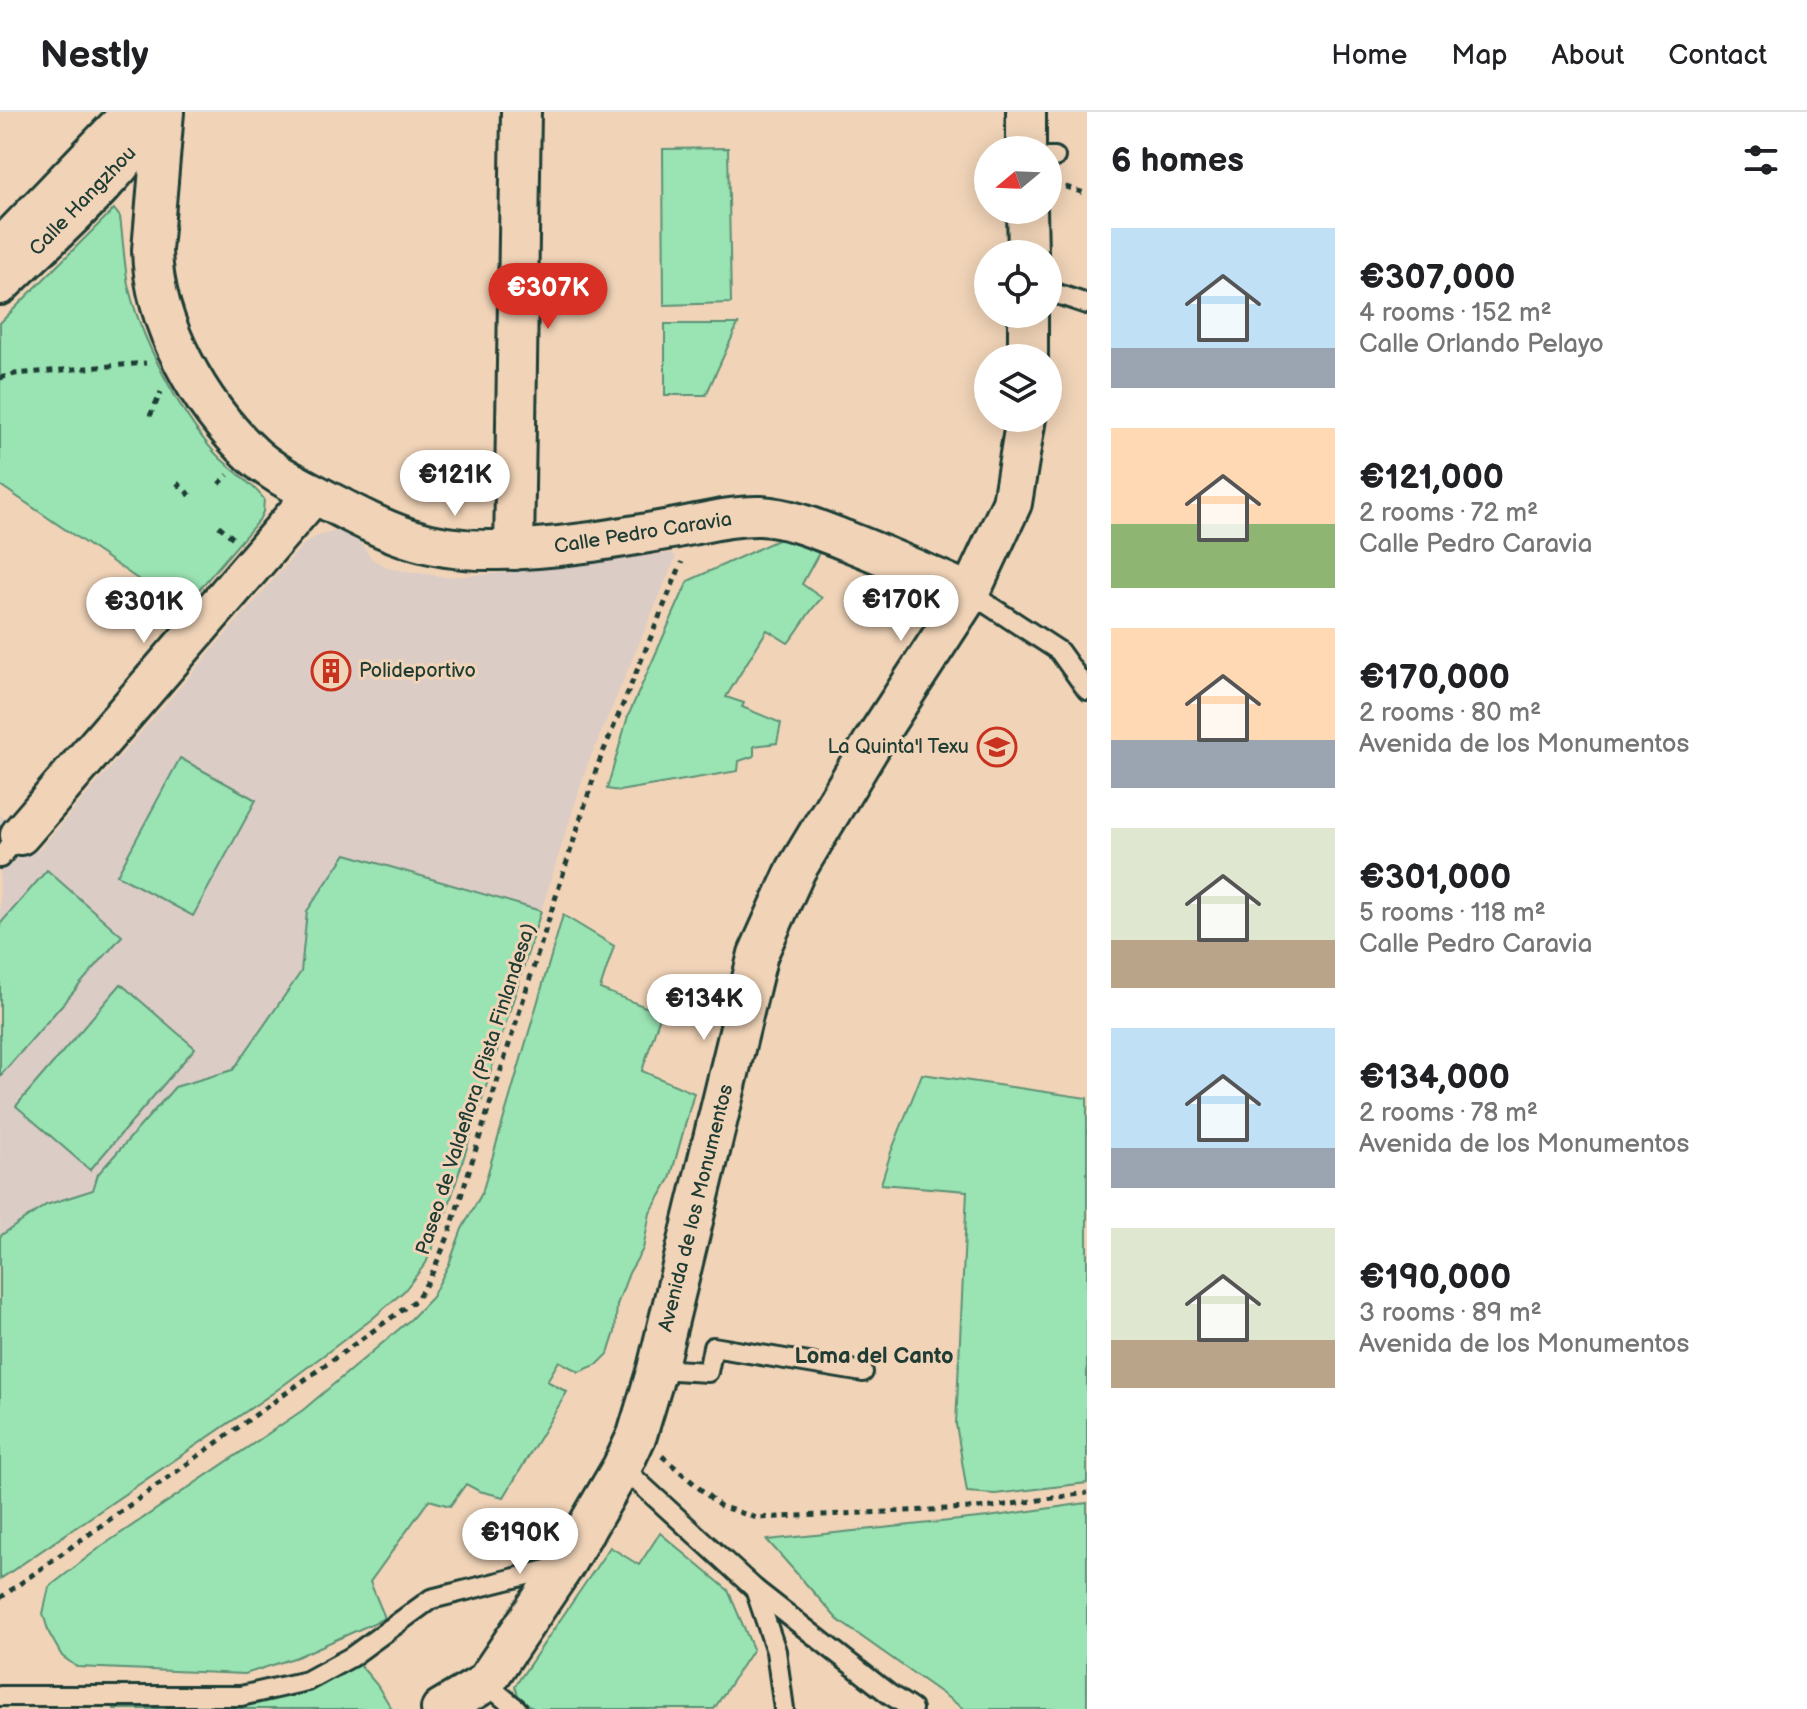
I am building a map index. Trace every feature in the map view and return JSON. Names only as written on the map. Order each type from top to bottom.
[{"type":"street","name":"Calle Pedro Caravia","points":[[162,112],[136,136],[152,270],[169,329],[190,372],[216,412],[242,443],[264,464],[314,494],[404,539],[469,550],[554,547],[709,521],[758,516],[794,520],[970,593]]},
{"type":"street","points":[[514,550],[521,112]]},
{"type":"street","points":[[1026,112],[1035,136]]},
{"type":"street","name":"Calle Hangzhou","points":[[0,249],[136,136]]},
{"type":"street","name":"Calle Hangzhou","points":[[0,285],[113,174],[136,136]]},
{"type":"street","name":"Avenida de los Monumentos","points":[[441,1709],[478,1696],[564,1566],[629,1451],[657,1369],[758,954],[796,870],[873,742],[970,593],[1012,503],[1024,432]]},
{"type":"street","points":[[10,847],[314,494]]},
{"type":"lane","points":[[1062,296],[1087,304]]},
{"type":"lane","points":[[970,593],[1059,651],[1087,690]]},
{"type":"lane","points":[[657,1369],[708,1372],[713,1347],[863,1372]]},
{"type":"lane","points":[[629,1451],[755,1589],[912,1709]]},
{"type":"lane","points":[[0,1696],[241,1696],[307,1681],[351,1657],[431,1599],[564,1566]]},
{"type":"lane","points":[[755,1589],[776,1651],[784,1709]]},
{"type":"lane","points":[[478,1696],[517,1709]]},
{"type":"path","points":[[1062,185],[1087,194]]},
{"type":"path","points":[[0,378],[15,374],[158,362]]},
{"type":"path","points":[[150,416],[161,390]]},
{"type":"path","points":[[219,484],[225,478]]},
{"type":"path","points":[[177,483],[193,498]]},
{"type":"path","points":[[219,526],[239,543]]},
{"type":"path","name":"Paseo de Valdeflora (Pista Finlandesa)","points":[[0,1598],[416,1300],[430,1278],[448,1237],[597,767],[687,554]]},
{"type":"path","points":[[629,1451],[720,1506],[757,1518],[992,1507],[1087,1493]]},
{"type":"shaded area","points":[[338,530],[360,542],[372,559],[391,569],[447,577],[672,553],[676,557],[587,766],[541,911],[346,854],[307,911],[302,972],[233,1070],[175,1087],[94,1191],[46,1205],[0,1236],[0,815],[38,851],[303,545],[315,537]]},
{"type":"green space","points":[[728,148],[731,303],[664,305],[663,149]]},
{"type":"green space","points":[[114,209],[120,217],[133,304],[162,373],[202,437],[264,499],[259,520],[184,607],[167,599],[0,485],[0,323]]},
{"type":"green space","points":[[665,324],[738,324],[706,395],[665,395]]},
{"type":"green space","points":[[784,537],[819,553],[802,584],[822,598],[788,643],[767,630],[726,697],[781,723],[777,743],[754,746],[754,756],[739,761],[738,771],[619,791],[607,789],[628,716],[688,581]]},
{"type":"green space","points":[[180,758],[256,800],[193,916],[117,875]]},
{"type":"green space","points":[[346,854],[541,911],[447,1211],[426,1263],[404,1291],[372,1319],[273,1393],[0,1579],[0,1236],[46,1205],[93,1190],[98,1174],[175,1087],[233,1070],[301,972],[307,911]]},
{"type":"green space","points":[[47,870],[122,936],[0,1076],[0,924]]},
{"type":"green space","points":[[563,915],[614,946],[600,989],[661,1013],[642,1071],[694,1093],[670,1179],[650,1213],[643,1249],[629,1273],[617,1305],[615,1332],[608,1354],[598,1364],[579,1372],[559,1361],[547,1381],[567,1392],[504,1497],[479,1491],[466,1484],[450,1506],[429,1500],[370,1582],[385,1618],[297,1657],[245,1674],[77,1667],[62,1656],[49,1633],[43,1614],[49,1587],[102,1546],[303,1410],[411,1319],[432,1297],[462,1229],[482,1193]]},
{"type":"green space","points":[[121,984],[195,1048],[90,1170],[16,1106]]},
{"type":"green space","points":[[922,1074],[1087,1098],[1087,1483],[995,1494],[967,1492],[956,1424],[967,1191],[881,1184]]},
{"type":"green space","points":[[1087,1503],[1087,1709],[964,1709],[838,1620],[767,1540],[988,1517]]},
{"type":"green space","points":[[660,1533],[728,1590],[753,1649],[714,1709],[534,1709],[518,1695],[515,1686],[610,1547],[639,1565]]},
{"type":"green space","points":[[360,1665],[392,1709],[113,1709],[206,1706],[275,1698],[306,1691]]},
{"type":"place","name":"Polideportivo","points":[[331,671]]},
{"type":"place","name":"La Quinta'l Texu","points":[[997,747]]},
{"type":"district","name":"Loma del Canto","points":[[874,1356]]}]
